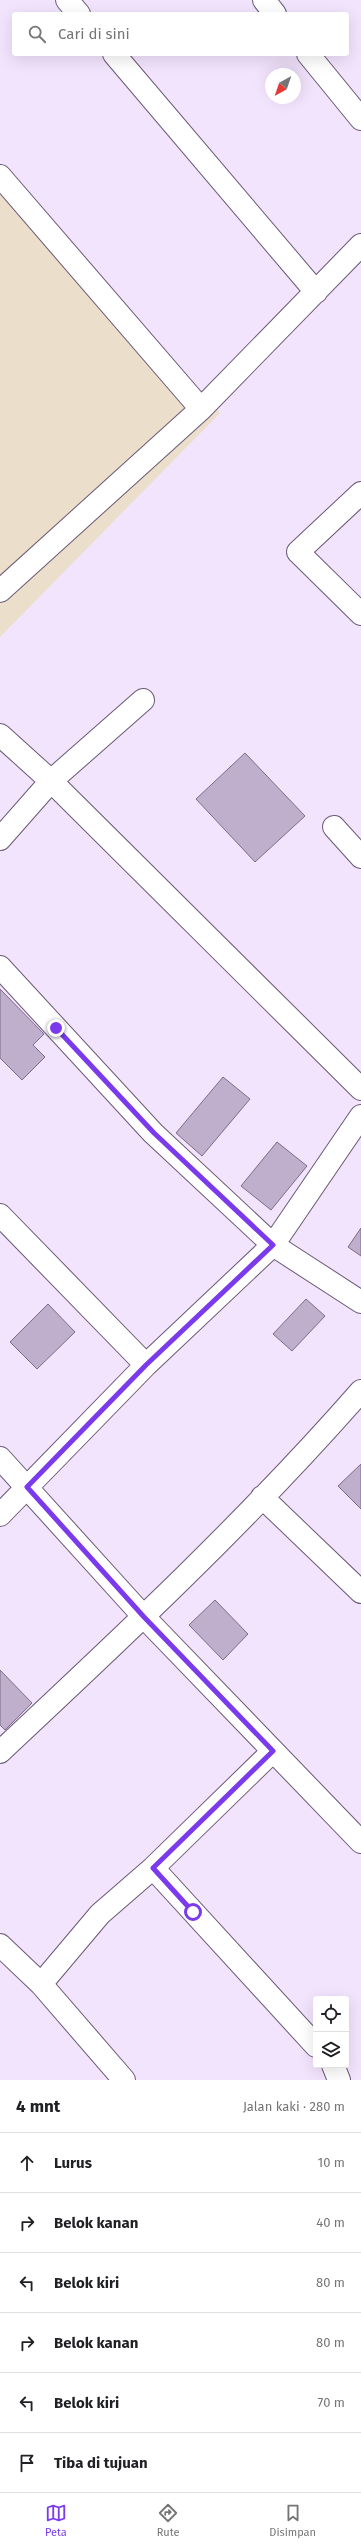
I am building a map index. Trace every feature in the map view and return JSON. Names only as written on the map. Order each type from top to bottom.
[{"type":"street","points":[[67,0],[77,12]]},
{"type":"street","points":[[264,0],[273,12]]},
{"type":"street","points":[[116,56],[316,292]]},
{"type":"street","points":[[310,56],[361,119]]},
{"type":"street","points":[[0,176],[201,409]]},
{"type":"street","points":[[0,591],[201,409],[361,245]]},
{"type":"street","points":[[361,494],[298,552],[361,614]]},
{"type":"street","points":[[0,839],[51,781],[143,700]]},
{"type":"street","points":[[0,735],[51,781],[361,1089]]},
{"type":"street","points":[[334,827],[361,857]]},
{"type":"street","points":[[0,967],[154,1133],[273,1245],[361,1302]]},
{"type":"street","points":[[0,1515],[146,1365],[273,1245],[361,1116]]},
{"type":"street","points":[[0,1215],[146,1365]]},
{"type":"street","points":[[0,1752],[144,1617],[262,1497],[361,1391]]},
{"type":"street","points":[[0,1458],[144,1617],[361,1842]]},
{"type":"street","points":[[262,1497],[361,1592]]},
{"type":"street","points":[[41,1984],[100,1914],[153,1868],[273,1751]]},
{"type":"street","points":[[153,1868],[313,2043]]},
{"type":"street","points":[[0,1946],[41,1984],[124,2080]]},
{"type":"street","points":[[334,2068],[339,2080]]},
{"type":"shaded area","points":[[0,165],[220,413],[0,637]]},
{"type":"building","points":[[245,753],[305,816],[255,862],[196,799]]},
{"type":"building","points":[[0,989],[44,1034],[33,1045],[45,1057],[22,1080],[0,1058]]},
{"type":"building","points":[[223,1077],[250,1099],[202,1156],[176,1133]]},
{"type":"building","points":[[277,1142],[307,1166],[271,1210],[241,1186]]},
{"type":"building","points":[[361,1228],[361,1256],[348,1247]]},
{"type":"building","points":[[306,1299],[325,1316],[292,1351],[273,1334]]},
{"type":"building","points":[[48,1304],[75,1332],[37,1369],[10,1342]]},
{"type":"building","points":[[361,1464],[361,1509],[338,1486]]},
{"type":"building","points":[[215,1600],[248,1634],[223,1660],[189,1625]]},
{"type":"building","points":[[0,1670],[32,1703],[5,1730],[0,1725]]},
{"type":"route","points":[[56,1028],[154,1133],[273,1245],[146,1365],[27,1487],[144,1617],[273,1751],[153,1868],[193,1912]]}]
